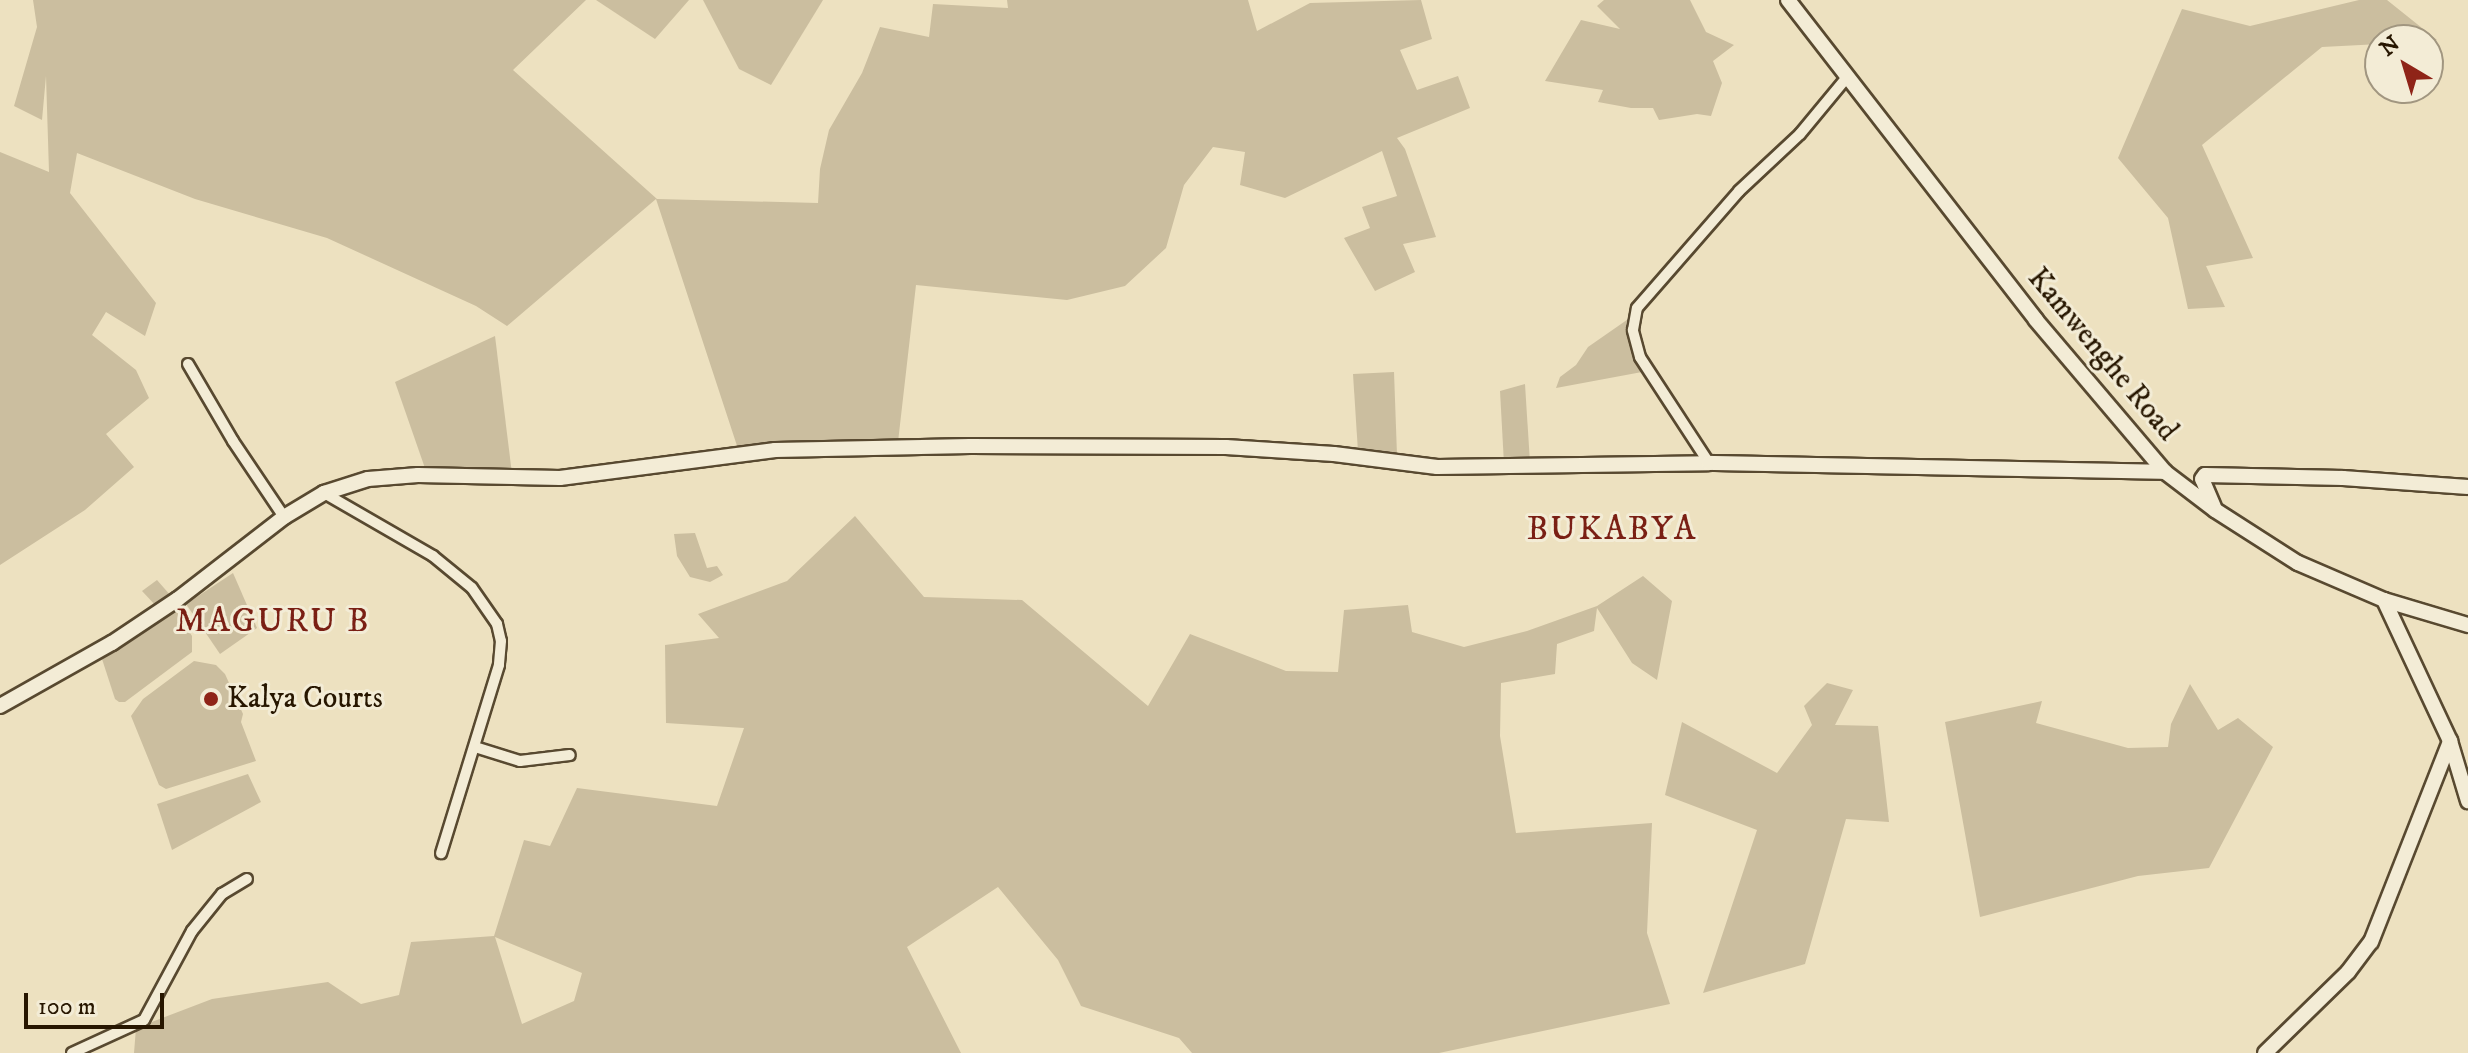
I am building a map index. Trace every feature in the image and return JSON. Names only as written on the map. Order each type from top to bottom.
[{"type":"street","name":"Kamwenghe Road","points":[[1788,0],[2036,320],[2165,472],[2215,510],[2298,563],[2384,600],[2468,625]]},
{"type":"street","points":[[1709,463],[1640,357],[1633,330],[1637,308],[1739,191],[1800,134],[1848,76]]},
{"type":"street","points":[[188,364],[233,441],[284,517]]},
{"type":"street","points":[[0,706],[165,608],[284,517],[324,493],[368,479],[405,476],[560,478],[734,454],[835,447],[1226,447],[1334,454],[1437,467],[1709,463],[2165,472]]},
{"type":"street","points":[[2215,510],[2202,479],[2205,475],[2343,478],[2468,487]]},
{"type":"street","points":[[324,493],[433,556],[465,581],[486,605],[501,641],[499,665],[441,853]]},
{"type":"street","points":[[2384,600],[2450,741],[2468,801]]},
{"type":"street","points":[[2265,1053],[2348,972],[2371,942],[2450,741]]},
{"type":"street","points":[[475,747],[520,761],[570,755]]},
{"type":"street","points":[[72,1053],[144,1020],[192,931],[222,894],[247,879]]},
{"type":"shaded area","points":[[33,0],[586,0],[513,70],[657,199],[818,203],[820,169],[829,130],[862,73],[880,27],[929,37],[933,4],[1008,8],[1007,0],[1248,0],[1257,31],[1310,3],[1421,0],[1432,39],[1400,50],[1417,90],[1458,76],[1470,108],[1397,138],[1405,149],[1436,237],[1403,244],[1415,272],[1375,291],[1344,238],[1370,228],[1362,207],[1397,196],[1382,151],[1285,198],[1240,185],[1245,152],[1213,147],[1184,185],[1166,248],[1125,286],[1067,300],[916,285],[898,442],[741,458],[656,199],[507,326],[476,306],[327,238],[195,199],[77,153],[70,193],[156,303],[145,336],[106,312],[92,335],[136,370],[149,398],[106,434],[134,467],[85,510],[0,565],[0,152],[49,172],[46,76],[42,120],[14,106],[37,27]]},
{"type":"shaded area","points":[[596,0],[689,0],[655,39]]},
{"type":"shaded area","points":[[703,0],[823,0],[771,85],[739,69]]},
{"type":"shaded area","points":[[1604,0],[1690,0],[1706,32],[1734,45],[1713,61],[1722,83],[1711,116],[1697,114],[1659,120],[1653,108],[1598,102],[1603,90],[1545,81],[1581,20],[1620,29],[1597,6]]},
{"type":"shaded area","points":[[2359,0],[2387,0],[2417,24],[2364,24],[2364,45],[2322,47],[2202,145],[2253,258],[2206,266],[2225,307],[2188,309],[2168,218],[2118,158],[2182,9],[2250,26]]},
{"type":"shaded area","points":[[1634,315],[1631,330],[1634,356],[1642,372],[1556,388],[1560,377],[1576,365],[1588,347]]},
{"type":"shaded area","points":[[495,336],[512,474],[427,474],[395,382]]},
{"type":"shaded area","points":[[1394,372],[1397,455],[1358,452],[1353,374]]},
{"type":"shaded area","points":[[1525,384],[1530,463],[1504,464],[1500,391]]},
{"type":"shaded area","points":[[855,516],[924,597],[1022,600],[1148,706],[1190,634],[1286,671],[1338,672],[1344,610],[1408,605],[1412,632],[1464,647],[1527,631],[1597,606],[1643,576],[1672,601],[1657,680],[1632,663],[1597,608],[1594,631],[1557,644],[1555,674],[1501,683],[1500,736],[1516,833],[1652,823],[1647,933],[1670,1004],[1439,1053],[1192,1053],[1179,1038],[1081,1006],[1058,960],[998,887],[907,947],[961,1053],[134,1053],[136,1028],[212,999],[328,982],[361,1004],[399,995],[411,942],[494,936],[524,840],[550,846],[577,788],[717,806],[744,728],[666,723],[665,645],[719,638],[698,614],[787,581]],"holes":[[[495,937],[582,973],[574,1001],[522,1024]]]},
{"type":"shaded area","points":[[695,533],[707,568],[717,566],[723,575],[710,582],[690,577],[677,556],[674,534]]},
{"type":"shaded area","points":[[233,573],[257,628],[220,654],[186,604]]},
{"type":"shaded area","points":[[157,580],[171,596],[157,607],[142,591]]},
{"type":"shaded area","points":[[176,610],[192,636],[192,652],[125,702],[119,702],[115,699],[102,659]]},
{"type":"shaded area","points":[[194,661],[216,665],[225,674],[243,714],[241,722],[256,761],[166,789],[159,785],[131,716],[143,699]]},
{"type":"shaded area","points":[[1827,683],[1853,690],[1835,725],[1878,726],[1889,822],[1846,819],[1805,964],[1703,993],[1757,830],[1665,795],[1682,722],[1777,773],[1812,725],[1804,706]]},
{"type":"shaded area","points":[[2190,684],[2218,730],[2238,718],[2273,747],[2209,868],[2138,876],[1980,917],[1945,722],[2042,701],[2036,723],[2128,748],[2168,747],[2171,724]]},
{"type":"shaded area","points":[[248,774],[261,802],[172,850],[157,804]]},
{"type":"place","name":"Kalya Courts","points":[[211,699]]},
{"type":"district","name":"BUKABYA","points":[[1612,530]]},
{"type":"district","name":"MAGURU B","points":[[273,622]]}]
